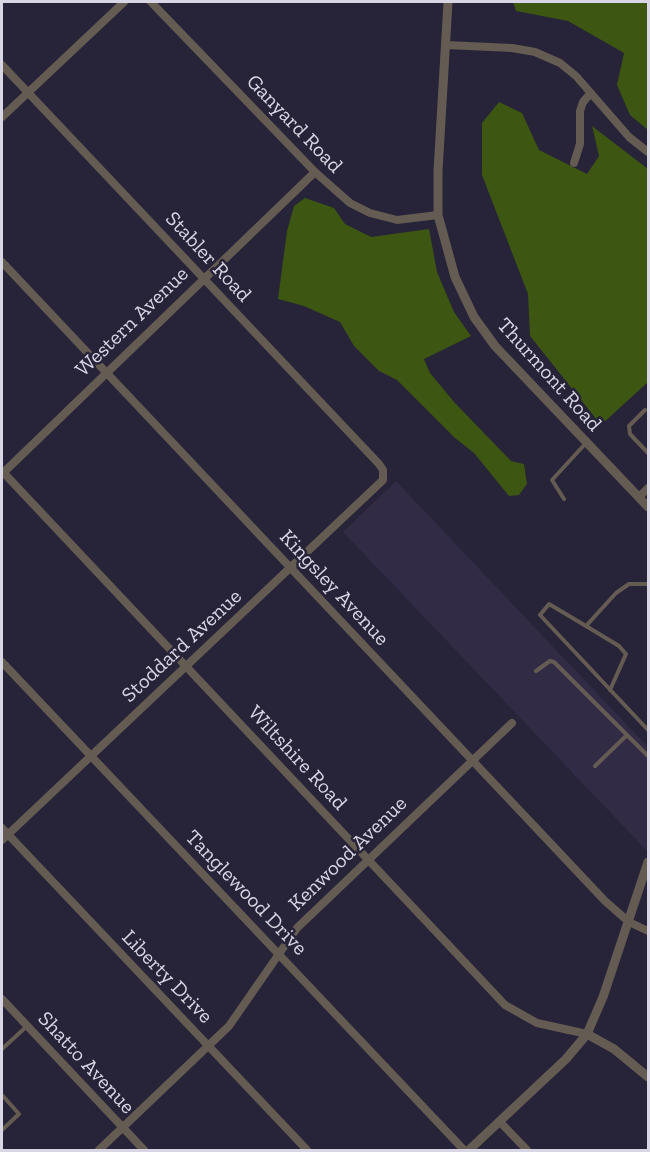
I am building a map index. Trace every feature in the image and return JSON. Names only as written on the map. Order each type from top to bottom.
[{"type":"street","points":[[2,117],[124,2]]},
{"type":"street","name":"Ganyard Road","points":[[151,2],[315,172],[350,203],[370,213],[398,220],[438,215]]},
{"type":"street","name":"Thurmont Road","points":[[448,2],[438,171],[438,215],[455,277],[482,329],[508,362],[648,507]]},
{"type":"street","points":[[446,45],[512,48],[535,52],[560,63],[576,76],[629,137],[648,152]]},
{"type":"street","name":"Stabler Road","points":[[2,65],[379,464],[383,476]]},
{"type":"street","points":[[574,163],[580,144],[580,111],[583,102],[591,93]]},
{"type":"street","name":"Western Avenue","points":[[2,473],[315,172]]},
{"type":"street","name":"Kingsley Avenue","points":[[2,262],[604,901],[628,922],[648,931]]},
{"type":"street","name":"Wiltshire Road","points":[[2,473],[505,1005],[537,1023],[587,1034]]},
{"type":"street","name":"Stoddard Avenue","points":[[3,834],[291,568],[379,485],[383,476]]},
{"type":"street","points":[[639,497],[648,488]]},
{"type":"street","name":"Tanglewood Drive","points":[[2,662],[464,1150]]},
{"type":"street","name":"Kenwood Avenue","points":[[99,1150],[242,1011],[278,953],[297,928],[512,723]]},
{"type":"street","name":"Liberty Drive","points":[[3,834],[307,1150]]},
{"type":"street","points":[[469,1150],[566,1059],[587,1034],[648,862]]},
{"type":"street","name":"Shatto Avenue","points":[[2,999],[144,1150]]},
{"type":"street","points":[[587,1034],[614,1049],[648,1077]]},
{"type":"street","points":[[500,1122],[527,1150]]},
{"type":"lane","points":[[645,410],[629,426],[630,434],[648,453]]},
{"type":"lane","points":[[564,499],[552,480],[587,443]]},
{"type":"lane","points":[[586,626],[616,592],[629,584],[648,584]]},
{"type":"lane","points":[[610,690],[626,654],[619,646],[549,604],[540,615],[610,690],[648,730]]},
{"type":"lane","points":[[536,671],[550,661],[554,662],[648,756]]},
{"type":"lane","points":[[595,766],[627,735]]},
{"type":"lane","points":[[2,1049],[27,1026]]},
{"type":"lane","points":[[2,1095],[19,1113],[2,1130]]},
{"type":"shaded area","points":[[396,481],[648,747],[648,852],[343,532]]},
{"type":"green space","points":[[513,2],[648,2],[648,130],[630,115],[617,85],[624,53],[568,21],[516,11]]},
{"type":"green space","points":[[499,102],[522,113],[539,150],[587,174],[599,156],[592,126],[648,169],[648,382],[601,425],[530,336],[528,294],[482,175],[482,123]]},
{"type":"green space","points":[[305,198],[334,208],[345,224],[371,237],[429,229],[437,272],[454,312],[471,336],[424,359],[430,373],[455,403],[511,461],[524,464],[527,484],[519,495],[509,496],[474,453],[455,438],[397,380],[379,371],[354,346],[340,322],[304,306],[278,299],[287,231],[294,206]]}]
